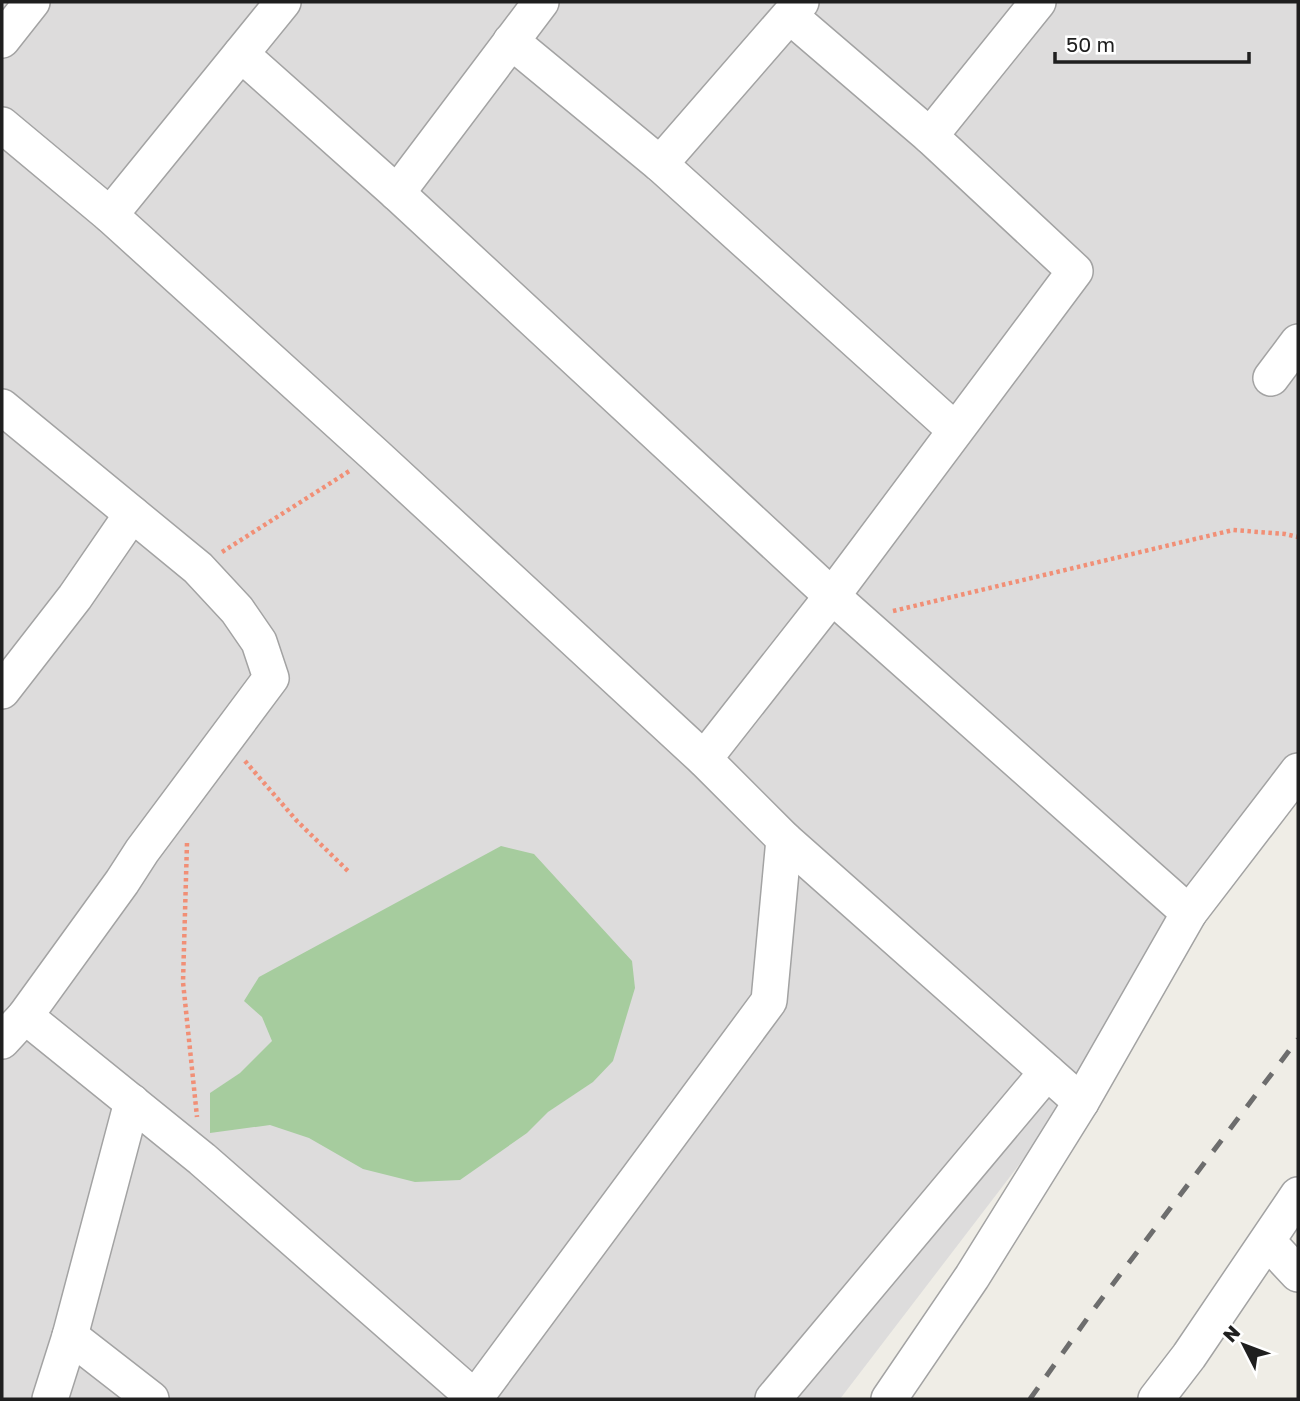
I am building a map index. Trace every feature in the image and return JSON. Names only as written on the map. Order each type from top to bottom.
[{"type":"street","points":[[2,40],[32,2]]},
{"type":"street","points":[[110,215],[283,2]]},
{"type":"street","points":[[397,193],[541,2]]},
{"type":"street","points":[[930,136],[1038,2]]},
{"type":"street","points":[[660,164],[796,9],[1075,271],[832,596],[704,758]]},
{"type":"street","points":[[511,41],[660,164],[955,430]]},
{"type":"street","points":[[241,54],[397,193],[858,620],[1189,914]]},
{"type":"street","points":[[2,125],[110,215],[704,758],[784,839],[1081,1102]]},
{"type":"street","points":[[1271,378],[1298,342]]},
{"type":"street","points":[[2,407],[198,568],[237,610],[259,642],[271,678],[148,843],[25,1016],[2,1041]]},
{"type":"street","points":[[2,691],[75,597],[132,513]]},
{"type":"street","points":[[889,1399],[972,1277],[1081,1102],[1189,914],[1298,771]]},
{"type":"street","points":[[25,1016],[202,1159],[475,1399],[769,1001],[784,839]]},
{"type":"street","points":[[772,1399],[1046,1072]]},
{"type":"street","points":[[50,1399],[70,1336],[132,1102]]},
{"type":"street","points":[[1156,1399],[1268,1242],[1298,1195]]},
{"type":"street","points":[[1268,1242],[1298,1274]]},
{"type":"street","points":[[70,1336],[151,1399]]},
{"type":"path","points":[[198,568],[375,455]]},
{"type":"path","points":[[858,620],[1233,530],[1298,537]]},
{"type":"path","points":[[225,740],[297,821],[350,873]]},
{"type":"path","points":[[189,789],[183,982],[202,1159]]},
{"type":"shaded area","points":[[2,2],[1298,2],[1298,800],[840,1399],[2,1399]]},
{"type":"green space","points":[[501,846],[534,854],[632,961],[635,988],[613,1061],[593,1082],[548,1112],[527,1133],[460,1180],[415,1182],[363,1169],[309,1138],[270,1125],[210,1133],[210,1093],[240,1073],[272,1041],[262,1017],[244,1001],[259,977]]},
{"type":"railway","points":[[1030,1399],[1094,1309],[1298,1039]]}]
